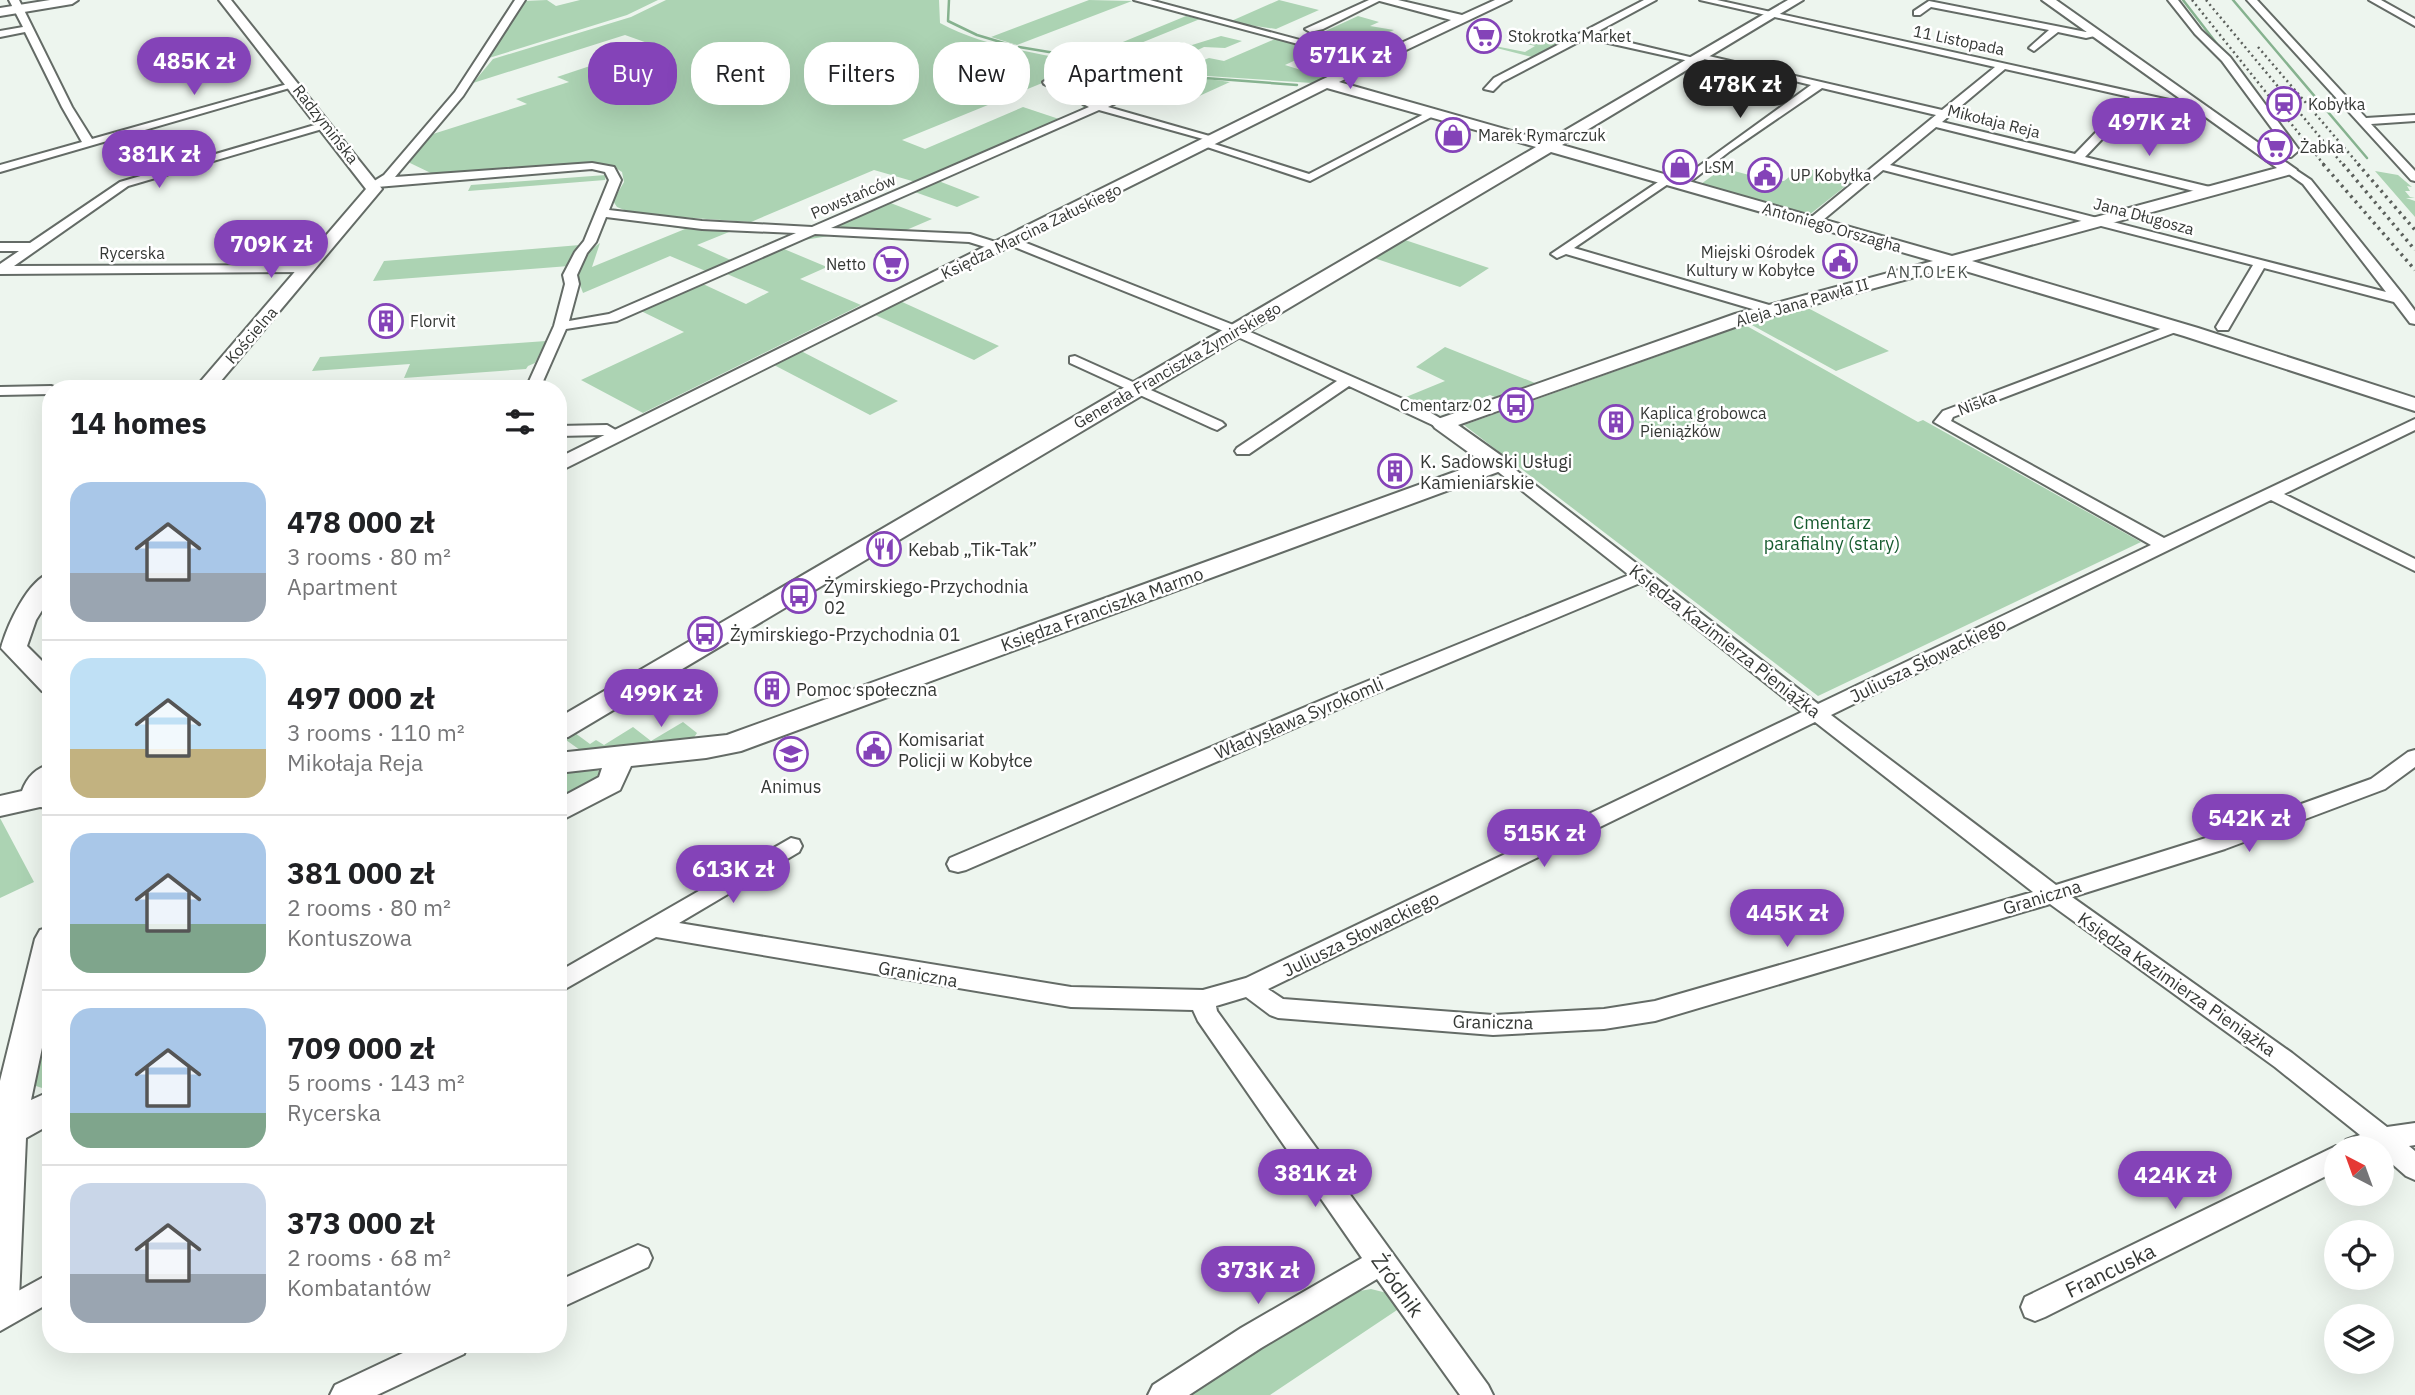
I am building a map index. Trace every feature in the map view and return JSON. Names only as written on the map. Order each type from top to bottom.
[{"type":"street","points":[[0,12],[16,4],[72,0]]},
{"type":"street","name":"Radzymińska","points":[[225,0],[325,125],[377,183]]},
{"type":"street","points":[[377,183],[388,177],[459,94],[520,0]]},
{"type":"street","points":[[1139,0],[1373,61]]},
{"type":"street","points":[[1164,6],[1180,0]]},
{"type":"street","points":[[1310,29],[1320,27],[1376,0]]},
{"type":"street","points":[[1382,0],[1462,19]]},
{"type":"street","points":[[1489,89],[1498,80],[1651,0]]},
{"type":"street","name":"11 Listopada","points":[[1705,0],[2206,111]]},
{"type":"street","name":"Generała Franciszka Żymirskiego","points":[[567,725],[1797,0]]},
{"type":"street","points":[[2048,0],[2307,182],[2415,320]]},
{"type":"street","points":[[2172,0],[2198,32],[2226,59],[2293,150],[2287,155],[2265,154]]},
{"type":"street","points":[[2252,0],[2415,178]]},
{"type":"street","points":[[2374,0],[2415,23]]},
{"type":"street","name":"Księdza Marcina Załuskiego","points":[[567,462],[1326,83],[1498,1]]},
{"type":"street","points":[[16,4],[73,118],[89,144]]},
{"type":"street","points":[[1917,13],[1929,4],[2056,29],[2098,34]]},
{"type":"street","points":[[2388,8],[2415,8]]},
{"type":"street","points":[[0,34],[28,29]]},
{"type":"street","points":[[2034,48],[2056,29]]},
{"type":"street","name":"Mikołaja Reja","points":[[1585,35],[1820,84],[1944,114]]},
{"type":"street","points":[[1813,222],[2003,66]]},
{"type":"street","name":"Antoniego Orszagha","points":[[1326,83],[2176,327],[2415,405]]},
{"type":"street","points":[[1771,310],[1559,253],[1725,150],[1820,84]]},
{"type":"street","points":[[0,169],[295,85]]},
{"type":"street","points":[[2078,158],[2138,95]]},
{"type":"street","points":[[2167,102],[2186,97]]},
{"type":"street","points":[[1095,105],[1310,178],[1370,149],[1432,114]]},
{"type":"street","name":"Powstańców","points":[[561,326],[612,318],[1098,106]]},
{"type":"street","points":[[2362,121],[2415,118]]},
{"type":"street","name":"Mikołaja Reja","points":[[1933,123],[2210,191]]},
{"type":"street","points":[[0,270],[124,184],[325,125]]},
{"type":"street","points":[[377,183],[592,166],[607,168],[613,172],[615,180],[590,242],[581,252],[570,275],[572,284],[561,326],[537,380]]},
{"type":"street","name":"Jana Długosza","points":[[1881,166],[2399,299]]},
{"type":"street","name":"Aleja Jana Pawła II","points":[[1442,424],[1724,324],[2289,170]]},
{"type":"street","name":"Kościelna","points":[[212,380],[372,193],[377,183]]},
{"type":"street","name":"Księdza Kazimierza Pieniążka","points":[[602,213],[702,225],[970,238],[1004,244],[1236,331],[1442,424],[1498,464],[2052,895],[2293,1066],[2380,1136]]},
{"type":"street","points":[[0,247],[33,247]]},
{"type":"street","points":[[2222,327],[2260,265]]},
{"type":"street","name":"Rycerska","points":[[0,270],[306,269]]},
{"type":"street","name":"Niska","points":[[2165,547],[1942,422],[1948,414],[2176,327]]},
{"type":"street","points":[[1075,360],[1217,425]]},
{"type":"street","points":[[1244,451],[1348,380]]},
{"type":"street","points":[[0,391],[42,390]]},
{"type":"street","name":"Juliusza Słowackiego","points":[[1252,986],[2415,424]]},
{"type":"street","points":[[567,431],[607,430],[618,436]]},
{"type":"street","name":"Księdza Franciszka Marmo","points":[[567,762],[705,749],[731,744],[1498,464]]},
{"type":"street","points":[[2271,494],[2415,566]]},
{"type":"street","name":"Władysława Syrokomli","points":[[958,863],[1343,699],[1642,576]]},
{"type":"street","points":[[9,634],[42,591]]},
{"type":"street","points":[[9,634],[42,658]]},
{"type":"street","points":[[9,634],[14,649],[42,676]]},
{"type":"street","points":[[567,807],[610,783],[621,757]]},
{"type":"street","name":"Graniczna","points":[[653,928],[1071,997],[1203,1000],[1252,986],[1256,994],[1278,1008],[1493,1025],[1604,1019],[1655,1011],[2052,895],[2217,843],[2378,784],[2415,757]]},
{"type":"street","points":[[0,794],[42,792]]},
{"type":"street","points":[[0,806],[42,793]]},
{"type":"street","points":[[567,980],[790,846]]},
{"type":"street","points":[[0,1299],[4,1133],[42,975]]},
{"type":"street","name":"Źródnik","points":[[1203,1000],[1206,1014],[1478,1395]]},
{"type":"street","points":[[4,1133],[42,1111]]},
{"type":"street","points":[[2394,1137],[2415,1134]]},
{"type":"street","name":"Księdza Kazimierza Pieniążka","points":[[2394,1148],[2415,1168]]},
{"type":"street","name":"Francuska","points":[[2035,1307],[2324,1163]]},
{"type":"street","points":[[567,1291],[638,1258]]},
{"type":"street","points":[[1163,1395],[1251,1338],[1381,1262]]},
{"type":"street","points":[[0,1317],[42,1291]]},
{"type":"street","points":[[345,1395],[435,1353]]},
{"type":"green space","points":[[547,0],[556,6],[580,0],[658,0],[627,15],[489,58],[524,1]]},
{"type":"green space","points":[[666,0],[939,0],[940,23],[989,42],[933,42],[933,105],[988,105],[902,140],[925,149],[1023,107],[1059,119],[1083,108],[1082,105],[1087,105],[1088,108],[919,183],[874,170],[751,222],[634,214],[617,207],[613,201],[624,182],[622,172],[611,165],[597,163],[435,175],[410,163],[433,134],[527,104],[516,99],[569,82],[557,77],[588,67],[588,105],[677,105],[677,42],[645,42],[625,35],[603,42],[588,42],[588,47],[473,83],[493,59],[631,17]]},
{"type":"green space","points":[[1089,0],[1132,1],[1025,42],[1007,42],[991,37]]},
{"type":"green space","points":[[1279,0],[1319,10],[1276,29],[1229,22]]},
{"type":"green space","points":[[1186,16],[1200,19],[1143,42],[1123,42]]},
{"type":"green space","points":[[1358,16],[1379,22],[1370,26],[1394,30],[1347,51],[1306,40]]},
{"type":"green space","points":[[1558,31],[1577,34],[1532,57],[1465,40],[1525,52],[1535,46],[1512,40],[1522,33],[1551,39],[1562,33]]},
{"type":"green space","points":[[1221,36],[1242,41],[1225,48],[1207,47],[1207,42],[1202,42]]},
{"type":"green space","points":[[1275,39],[1317,50],[1285,65],[1304,71],[1338,56],[1357,61],[1312,83],[1207,76],[1207,59],[1224,61]]},
{"type":"green space","points":[[1030,52],[1044,55],[1044,82],[1030,88]]},
{"type":"green space","points":[[1207,79],[1230,82],[1207,92]]},
{"type":"green space","points":[[1802,167],[1852,181],[1809,215],[1701,184],[1723,168],[1764,179],[1784,181]]},
{"type":"green space","points":[[2375,171],[2398,175],[2412,187],[2407,186],[2410,191],[2405,191],[2415,198],[2406,198],[2415,201],[2415,217]]},
{"type":"green space","points":[[606,175],[605,180],[468,191],[471,185]]},
{"type":"green space","points":[[936,180],[980,197],[957,207],[912,191]]},
{"type":"green space","points":[[888,202],[932,219],[904,231],[840,227],[841,223]]},
{"type":"green space","points":[[666,226],[734,230],[697,245],[735,262],[708,272],[670,256],[583,293],[576,274],[586,253],[600,243],[592,267],[685,229]]},
{"type":"green space","points":[[815,235],[829,236],[804,240],[784,249],[827,267],[800,279],[861,305],[643,413],[581,380],[684,332],[639,310],[703,284],[746,304],[769,292],[727,274]]},
{"type":"green space","points":[[1405,240],[1489,268],[1460,287],[1374,258]]},
{"type":"green space","points":[[580,245],[573,253],[569,266],[373,281],[384,261]]},
{"type":"green space","points":[[900,301],[999,346],[974,360],[873,314]]},
{"type":"green space","points":[[1808,308],[1889,351],[1836,371],[1750,324]]},
{"type":"green space","name":"Cmentarz parafialny (stary)","points":[[1745,325],[1918,422],[1923,420],[2141,542],[1818,696],[1464,425]]},
{"type":"green space","points":[[546,341],[535,363],[526,369],[404,378],[410,364],[312,371],[320,357]]},
{"type":"green space","points":[[1445,347],[1535,383],[1495,397],[1490,395],[1477,400],[1480,402],[1448,414],[1406,397],[1445,381],[1416,367]]},
{"type":"green space","points":[[801,351],[898,401],[870,415],[774,365]]},
{"type":"green space","points":[[683,722],[697,733],[693,739],[580,750],[567,739],[575,733],[590,744],[596,740],[604,745],[633,727],[651,741]]},
{"type":"green space","points":[[597,770],[601,772],[601,777],[567,794],[567,772]]},
{"type":"green space","points":[[0,818],[34,882],[0,898]]},
{"type":"green space","points":[[42,1043],[42,1088],[36,1086],[35,1075]]},
{"type":"green space","points":[[1371,1289],[1387,1293],[1403,1306],[1270,1395],[1183,1395],[1348,1293]]},
{"type":"waterway","points":[[949,0],[948,21],[977,35],[1001,42]]},
{"type":"waterway","points":[[2183,0],[2217,44]]},
{"type":"waterway","points":[[2233,0],[2367,158]]},
{"type":"waterway","points":[[1030,49],[1205,78],[1297,85]]},
{"type":"railway","points":[[2192,0],[2325,166]]},
{"type":"railway","points":[[2206,0],[2344,166]]},
{"type":"railway","points":[[2258,47],[2360,166]]},
{"type":"railway","points":[[2323,164],[2415,270]]},
{"type":"railway","points":[[2343,164],[2415,250]]},
{"type":"railway","points":[[2358,164],[2415,230]]},
{"type":"place","name":"Stokrotka Market","points":[[1484,36]]},
{"type":"place","name":"Kobyłka","points":[[2284,104]]},
{"type":"place","name":"Marek Rymarczuk","points":[[1453,135]]},
{"type":"place","name":"Żabka","points":[[2275,147]]},
{"type":"place","name":"LSM","points":[[1680,167]]},
{"type":"place","name":"UP Kobyłka","points":[[1765,175]]},
{"type":"place","name":"Miejski Ośrodek Kultury w Kobyłce","points":[[1840,261]]},
{"type":"place","name":"Netto","points":[[891,264]]},
{"type":"place","name":"Florvit","points":[[386,321]]},
{"type":"place","name":"Cmentarz 02","points":[[1516,405]]},
{"type":"place","name":"Kaplica grobowca Pieniążków","points":[[1616,422]]},
{"type":"place","name":"K. Sadowski Usługi Kamieniarskie","points":[[1395,471]]},
{"type":"place","name":"Kebab „Tik-Tak”","points":[[884,549]]},
{"type":"place","name":"Żymirskiego-Przychodnia 02","points":[[799,596]]},
{"type":"place","name":"Żymirskiego-Przychodnia 01","points":[[705,634]]},
{"type":"place","name":"Pomoc społeczna","points":[[772,689]]},
{"type":"place","name":"Komisariat Policji w Kobyłce","points":[[874,749]]},
{"type":"place","name":"Animus","points":[[791,754]]},
{"type":"district","name":"ANTOLEK","points":[[1928,272]]}]
